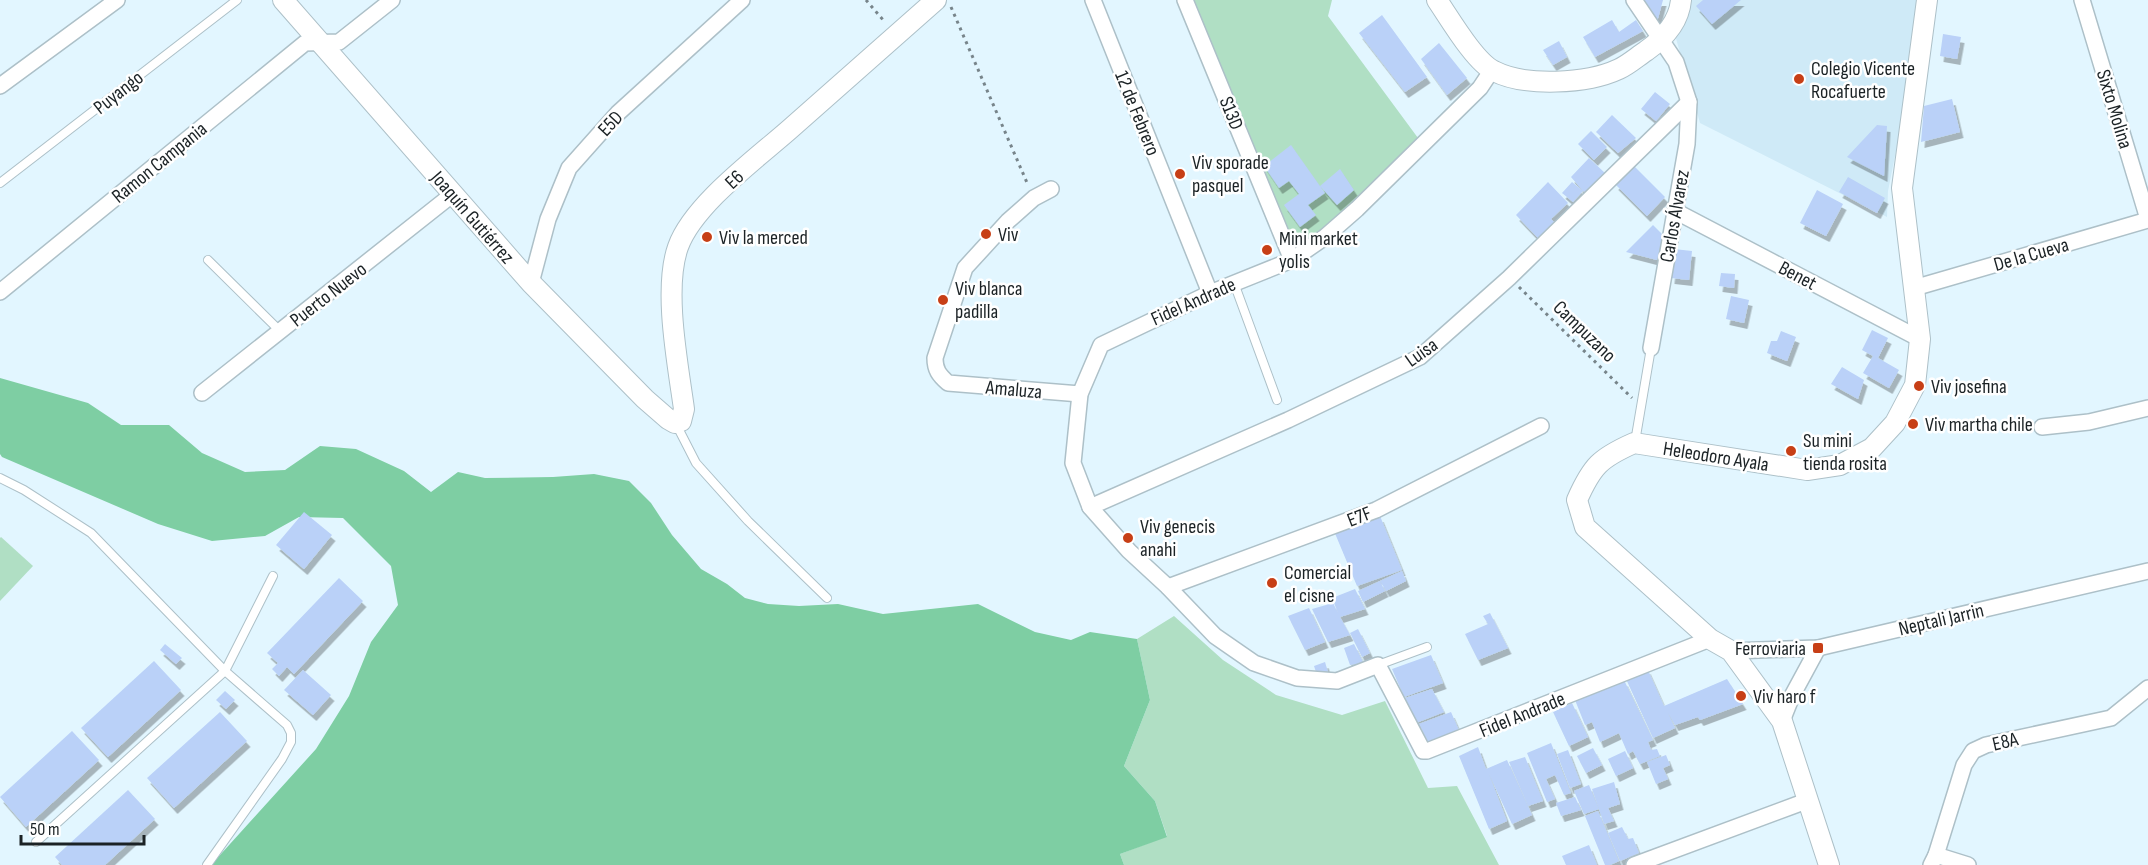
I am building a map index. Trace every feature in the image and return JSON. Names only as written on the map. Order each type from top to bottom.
[{"type":"street","name":"Joaquín Gutiérrez","points":[[283,0],[531,282],[645,399],[675,423]]},
{"type":"street","name":"Ramon Campania","points":[[0,292],[305,43],[339,42],[392,0]]},
{"type":"street","name":"E5D","points":[[531,282],[548,219],[569,168],[618,113],[742,0]]},
{"type":"street","name":"E6","points":[[675,423],[681,421],[684,409],[673,329],[673,274],[678,247],[693,221],[726,186],[936,0]]},
{"type":"street","name":"12 de Febrero","points":[[1093,0],[1210,293]]},
{"type":"street","name":"S13D","points":[[1185,0],[1292,260]]},
{"type":"street","points":[[1437,0],[1478,58],[1492,70],[1513,79],[1555,83],[1619,69],[1662,40],[1671,27],[1681,0]]},
{"type":"street","name":"Carlos Álvarez","points":[[1634,0],[1676,62],[1689,102],[1687,144],[1651,348]]},
{"type":"street","name":"Heleodoro Ayala","points":[[1634,443],[1807,470],[1840,465],[1872,448],[1895,423],[1915,385],[1920,339],[1902,188],[1927,0]]},
{"type":"street","name":"Sixto Molina","points":[[2082,0],[2148,220]]},
{"type":"street","points":[[0,86],[107,3]]},
{"type":"street","name":"Fidel Andrade","points":[[1492,70],[1480,88],[1357,209],[1325,237],[1292,260],[1210,293],[1105,342],[1098,349],[1080,394],[1073,463],[1090,507],[1129,551],[1168,587],[1215,636],[1254,663],[1297,678],[1337,681],[1378,665],[1420,749],[1427,751],[1710,639]]},
{"type":"street","name":"Luisa","points":[[1090,507],[1413,362],[1509,278],[1689,102]]},
{"type":"street","points":[[1034,198],[1051,189]]},
{"type":"street","name":"Puerto Nuevo","points":[[202,393],[453,194]]},
{"type":"street","name":"Amaluza","points":[[1034,198],[1008,221],[965,268],[935,358],[935,367],[948,383],[1080,394]]},
{"type":"street","name":"Benet","points":[[1675,211],[1920,339]]},
{"type":"street","name":"De la Cueva","points":[[1914,288],[2148,220]]},
{"type":"street","points":[[2042,427],[2089,422],[2148,408]]},
{"type":"street","name":"E7F","points":[[1168,587],[1376,510],[1541,426]]},
{"type":"street","points":[[1634,443],[1608,455],[1587,476],[1577,500],[1585,527],[1710,639],[1731,651],[1782,721],[1829,865]]},
{"type":"street","name":"Neptali Jarrin","points":[[1731,651],[1818,648],[2148,571]]},
{"type":"street","points":[[1782,721],[1792,696],[1818,648]]},
{"type":"street","name":"E8A","points":[[1933,860],[1964,765],[1973,751],[1986,745],[2111,718],[2147,691]]},
{"type":"street","points":[[1634,865],[1809,800]]},
{"type":"street","points":[[1933,860],[1968,865]]},
{"type":"lane","name":"Puyango","points":[[0,183],[237,0]]},
{"type":"lane","points":[[208,260],[280,331]]},
{"type":"lane","points":[[1234,283],[1276,400]]},
{"type":"lane","name":"Carlos Álvarez","points":[[1634,443],[1651,348]]},
{"type":"lane","points":[[675,423],[696,463],[748,521],[827,598]]},
{"type":"lane","points":[[0,478],[24,490],[91,533],[225,671],[287,725],[291,733],[291,742],[282,759],[207,865]]},
{"type":"lane","points":[[36,842],[225,671],[273,576]]},
{"type":"lane","points":[[1378,665],[1427,647]]},
{"type":"path","points":[[866,0],[896,35]]},
{"type":"path","points":[[948,0],[1034,198]]},
{"type":"path","name":"Campuzano","points":[[1509,278],[1641,407]]},
{"type":"shaded area","name":"Colegio Vicente Rocafuerte","points":[[1686,0],[1926,0],[1888,191],[1887,217],[1700,123],[1675,35]]},
{"type":"green space","points":[[1190,0],[1332,0],[1328,16],[1418,138],[1319,236],[1292,246]]},
{"type":"green space","points":[[0,378],[88,403],[121,425],[169,425],[202,453],[245,472],[285,470],[320,446],[356,449],[404,471],[431,492],[458,472],[485,478],[594,474],[629,481],[651,503],[672,535],[701,569],[745,598],[768,604],[799,606],[838,604],[883,614],[978,604],[1035,632],[1071,640],[1090,632],[1137,639],[1150,700],[1124,766],[1155,801],[1167,837],[1120,854],[1124,865],[211,865],[316,749],[349,696],[371,642],[398,605],[391,566],[343,518],[299,517],[265,536],[212,541],[158,524],[2,457],[0,454]]},
{"type":"green space","points":[[0,538],[33,566],[0,601]]},
{"type":"green space","points":[[1174,616],[1223,660],[1276,695],[1342,715],[1385,701],[1428,788],[1457,786],[1499,865],[1124,865],[1120,854],[1167,836],[1155,801],[1124,766],[1150,700],[1137,639]]},
{"type":"building","points":[[1640,0],[1663,0],[1657,22]]},
{"type":"building","points":[[1703,0],[1741,0],[1712,24],[1696,6]]},
{"type":"building","points":[[1382,15],[1427,77],[1405,92],[1359,33]]},
{"type":"building","points":[[1612,20],[1619,32],[1636,20],[1643,31],[1595,57],[1583,37]]},
{"type":"building","points":[[1943,34],[1961,37],[1957,59],[1940,56]]},
{"type":"building","points":[[1559,41],[1567,57],[1553,65],[1543,50]]},
{"type":"building","points":[[1439,43],[1467,78],[1447,95],[1421,59]]},
{"type":"building","points":[[1655,92],[1670,104],[1656,121],[1641,109]]},
{"type":"building","points":[[1952,99],[1960,132],[1921,142],[1924,106]]},
{"type":"building","points":[[1612,115],[1636,138],[1618,153],[1596,132]]},
{"type":"building","points":[[1877,125],[1887,126],[1884,176],[1847,157]]},
{"type":"building","points":[[1591,131],[1607,147],[1594,160],[1578,144]]},
{"type":"building","points":[[1291,145],[1325,193],[1308,205],[1316,215],[1300,227],[1284,205],[1299,194],[1289,181],[1279,188],[1264,166]]},
{"type":"building","points":[[1589,158],[1606,174],[1588,193],[1583,191],[1571,177]]},
{"type":"building","points":[[1633,165],[1665,197],[1647,216],[1615,184]]},
{"type":"building","points":[[1340,169],[1354,190],[1337,205],[1320,186]]},
{"type":"building","points":[[1848,177],[1885,198],[1877,213],[1839,192]]},
{"type":"building","points":[[1548,182],[1568,203],[1551,219],[1555,223],[1538,238],[1516,215]]},
{"type":"building","points":[[1572,182],[1583,191],[1573,202],[1562,193]]},
{"type":"building","points":[[1817,190],[1843,204],[1826,236],[1800,223]]},
{"type":"building","points":[[1653,225],[1663,235],[1657,260],[1626,252]]},
{"type":"building","points":[[1674,249],[1692,251],[1689,280],[1671,278]]},
{"type":"building","points":[[1721,273],[1735,274],[1734,288],[1719,286]]},
{"type":"building","points":[[1731,296],[1749,300],[1744,323],[1726,319]]},
{"type":"building","points":[[1872,330],[1888,338],[1878,358],[1899,370],[1889,388],[1863,373],[1873,356],[1862,350]]},
{"type":"building","points":[[1781,331],[1796,337],[1787,361],[1767,353],[1771,341],[1777,341]]},
{"type":"building","points":[[1842,367],[1864,380],[1858,399],[1831,384]]},
{"type":"building","points":[[304,512],[332,535],[304,569],[276,545]]},
{"type":"building","points":[[1380,516],[1402,570],[1357,586],[1334,531]]},
{"type":"building","points":[[1402,571],[1406,581],[1386,591],[1380,581]]},
{"type":"building","points":[[339,578],[363,601],[294,674],[287,667],[279,676],[272,669],[278,663],[267,653]]},
{"type":"building","points":[[1380,581],[1385,591],[1363,602],[1358,591]]},
{"type":"building","points":[[1355,589],[1365,609],[1340,617],[1350,635],[1328,642],[1312,609],[1333,603],[1338,613],[1332,598]]},
{"type":"building","points":[[1309,608],[1325,642],[1305,650],[1288,616]]},
{"type":"building","points":[[1490,613],[1508,648],[1478,660],[1465,634],[1488,624],[1483,616]]},
{"type":"building","points":[[1358,629],[1370,653],[1362,657],[1350,633]]},
{"type":"building","points":[[165,644],[182,658],[176,664],[160,650]]},
{"type":"building","points":[[1354,644],[1364,664],[1358,667],[1356,664],[1350,665],[1344,648]]},
{"type":"building","points":[[1431,655],[1443,683],[1404,697],[1392,669]]},
{"type":"building","points":[[154,661],[181,690],[108,757],[81,728]]},
{"type":"building","points":[[1325,662],[1328,672],[1317,675],[1314,666]]},
{"type":"building","points":[[1647,668],[1664,706],[1727,679],[1743,704],[1700,720],[1698,717],[1675,725],[1668,713],[1675,728],[1653,738],[1626,679]]},
{"type":"building","points":[[303,670],[331,695],[313,715],[284,690]]},
{"type":"building","points":[[1624,680],[1653,740],[1648,742],[1651,750],[1657,749],[1660,756],[1640,764],[1633,751],[1628,754],[1619,733],[1600,742],[1592,722],[1585,725],[1575,700]]},
{"type":"building","points":[[1432,689],[1444,712],[1416,723],[1405,698]]},
{"type":"building","points":[[225,691],[235,700],[226,709],[216,700]]},
{"type":"building","points":[[1572,703],[1588,737],[1569,746],[1553,712]]},
{"type":"building","points":[[220,712],[247,741],[174,808],[147,778]]},
{"type":"building","points":[[1451,712],[1461,735],[1430,746],[1419,724]]},
{"type":"building","points":[[72,731],[99,760],[26,827],[0,797]]},
{"type":"building","points":[[1551,743],[1571,793],[1564,795],[1555,775],[1546,779],[1555,799],[1547,802],[1527,753]]},
{"type":"building","points":[[1478,747],[1486,769],[1507,760],[1532,815],[1512,824],[1489,774],[1507,821],[1489,829],[1459,756]]},
{"type":"building","points":[[1593,748],[1602,765],[1586,773],[1577,756]]},
{"type":"building","points":[[1568,750],[1581,784],[1570,788],[1557,754]]},
{"type":"building","points":[[1625,751],[1633,768],[1616,776],[1608,759]]},
{"type":"building","points":[[1666,755],[1670,765],[1663,768],[1668,779],[1656,784],[1647,762]]},
{"type":"building","points":[[1525,757],[1543,801],[1528,806],[1509,762]]},
{"type":"building","points":[[1614,782],[1620,804],[1608,808],[1614,821],[1604,824],[1592,789]]},
{"type":"building","points":[[1589,785],[1599,809],[1584,814],[1574,791]]},
{"type":"building","points":[[128,790],[155,819],[105,865],[62,865],[55,857]]},
{"type":"building","points":[[1575,797],[1581,810],[1561,816],[1556,803]]},
{"type":"building","points":[[1598,811],[1619,861],[1610,865],[1605,865],[1585,816]]},
{"type":"building","points":[[1622,827],[1628,839],[1633,838],[1639,853],[1620,861],[1608,833]]},
{"type":"building","points":[[1589,845],[1597,865],[1566,865],[1562,856]]},
{"type":"place","name":"Colegio Vicente Rocafuerte","points":[[1799,79]]},
{"type":"place","name":"Viv sporade pasquel","points":[[1180,174]]},
{"type":"place","name":"Viv","points":[[986,234]]},
{"type":"place","name":"Viv la merced","points":[[707,237]]},
{"type":"place","name":"Mini market yolis","points":[[1267,250]]},
{"type":"place","name":"Viv blanca padilla","points":[[943,300]]},
{"type":"place","name":"Viv josefina","points":[[1919,386]]},
{"type":"place","name":"Viv martha chile","points":[[1913,424]]},
{"type":"place","name":"Su mini tienda rosita","points":[[1791,451]]},
{"type":"place","name":"Viv genecis anahi","points":[[1128,538]]},
{"type":"place","name":"Comercial el cisne","points":[[1272,583]]},
{"type":"place","name":"Ferroviaria","points":[[1818,648]]},
{"type":"place","name":"Viv haro f","points":[[1741,696]]}]
